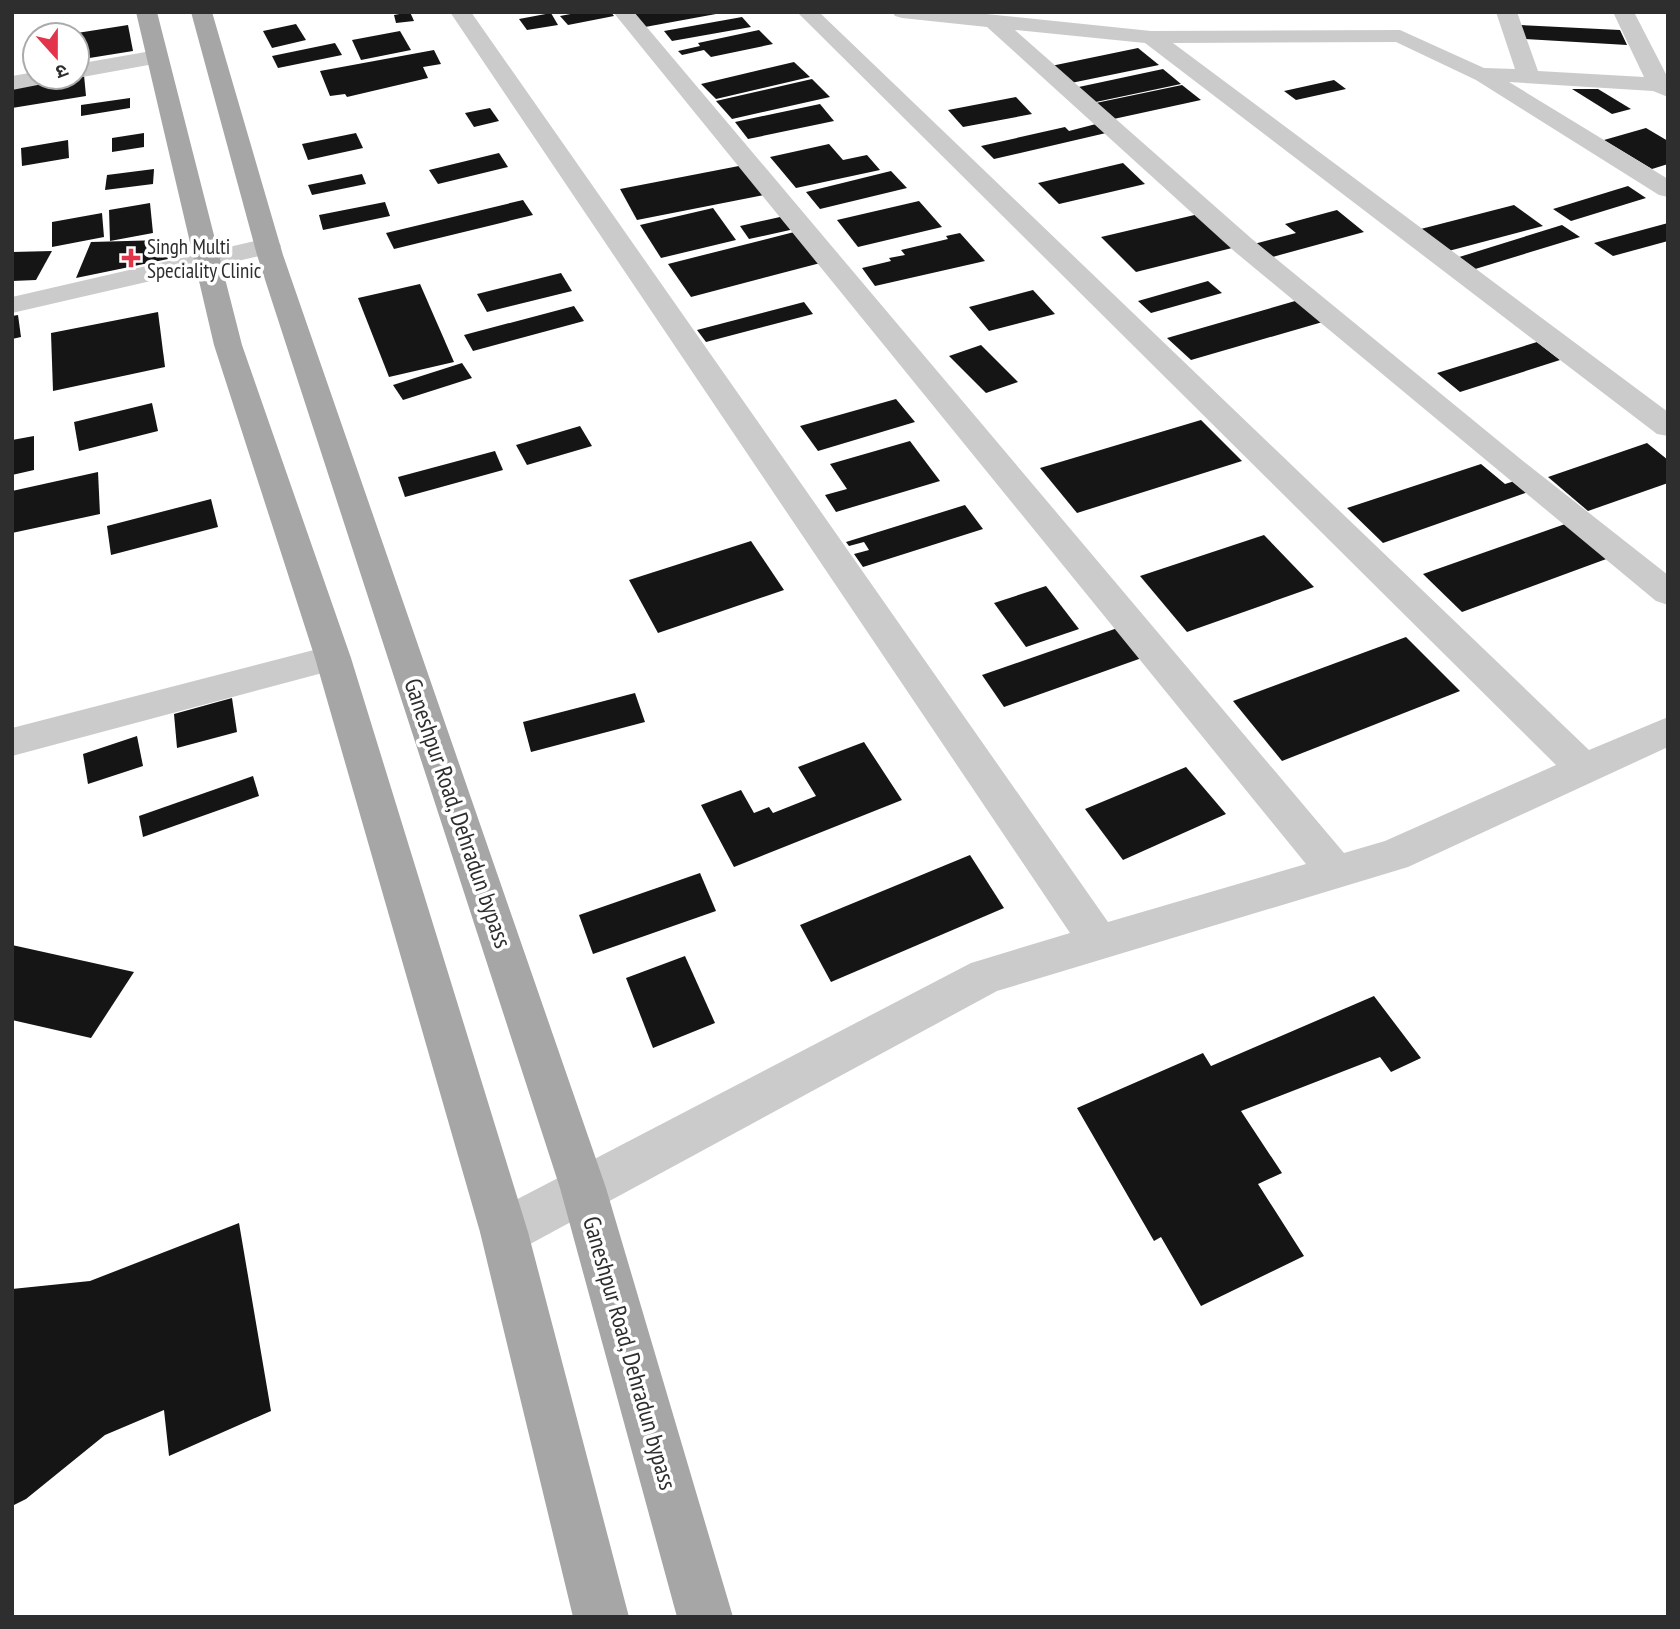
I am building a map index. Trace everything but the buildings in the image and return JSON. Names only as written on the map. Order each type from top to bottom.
[{"type":"main road","points":[[146,12],[228,345],[333,658],[504,1232],[601,1617]]},
{"type":"main road","name":"Ganeshpur Road, Dehradun bypass","points":[[201,12],[268,246],[583,1188],[705,1617]]},
{"type":"street","points":[[460,12],[1099,942]]},
{"type":"street","points":[[624,12],[1336,872]]},
{"type":"street","points":[[807,12],[1584,769]]},
{"type":"street","points":[[902,12],[1152,37],[1400,36],[1480,74],[1668,190]]},
{"type":"street","points":[[1242,12],[1244,37]]},
{"type":"street","points":[[1506,12],[1529,77]]},
{"type":"street","points":[[1623,12],[1665,87]]},
{"type":"street","points":[[993,22],[1243,246],[1668,593]]},
{"type":"street","points":[[1152,37],[1668,427]]},
{"type":"street","points":[[91,69],[157,57]]},
{"type":"street","points":[[1480,74],[1665,87]]},
{"type":"street","points":[[12,305],[268,246]]},
{"type":"street","points":[[12,743],[333,658]]},
{"type":"street","points":[[504,1232],[986,976],[1394,855],[1668,731]]},
{"type":"place","name":"Singh Multi Speciality Clinic","points":[[131,258]]}]
